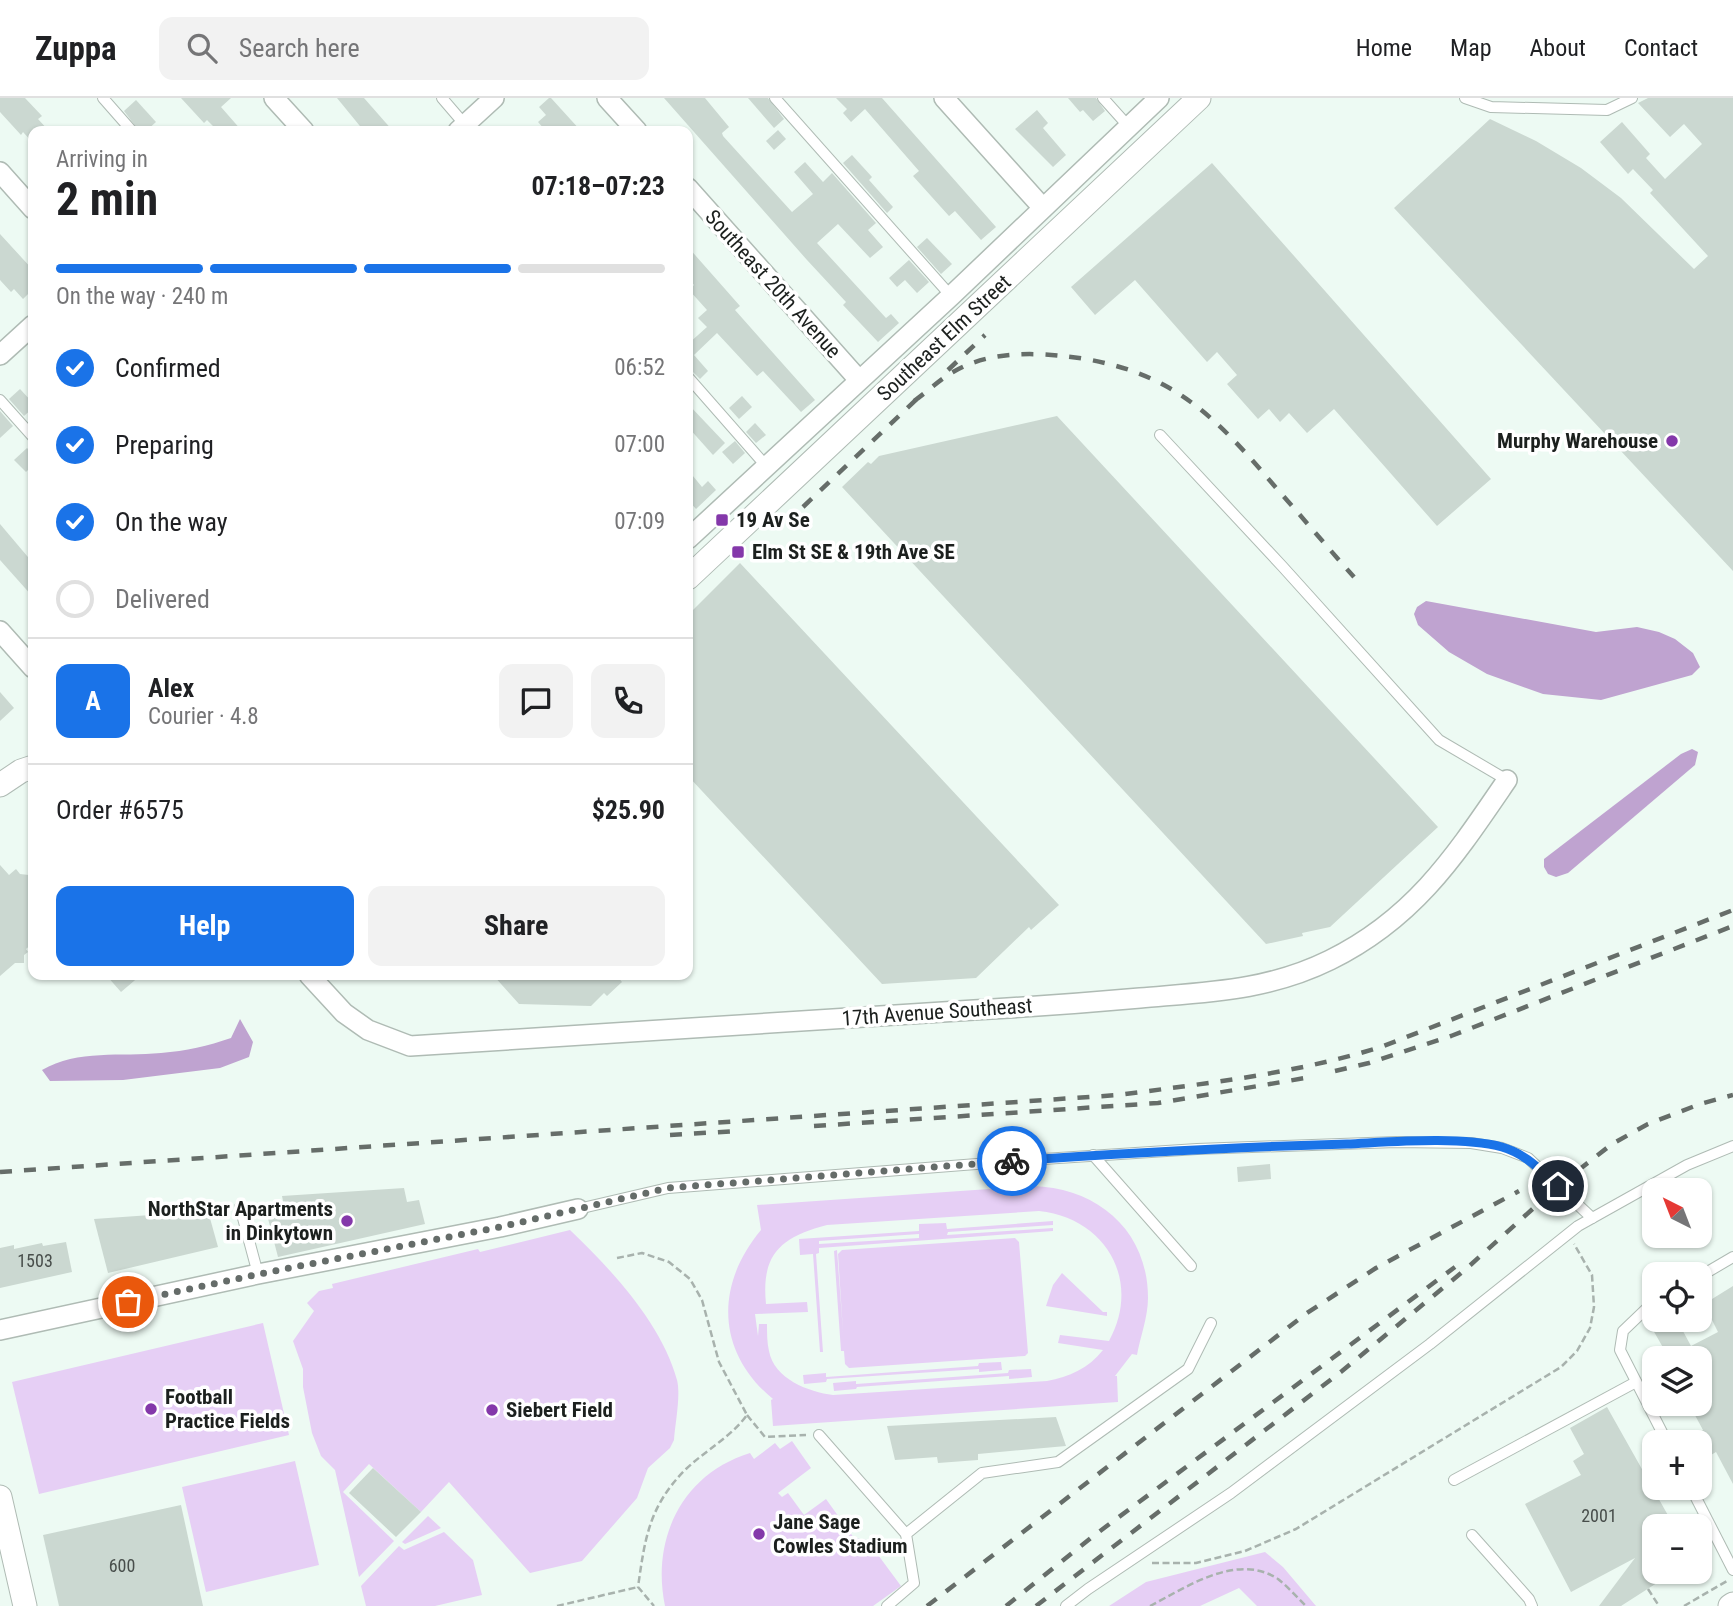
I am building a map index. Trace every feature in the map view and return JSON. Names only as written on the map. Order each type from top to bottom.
[{"type":"street","points":[[274,98],[299,126]]},
{"type":"street","points":[[468,126],[494,98]]},
{"type":"street","points":[[607,98],[632,126]]},
{"type":"street","points":[[944,98],[1043,208]]},
{"type":"street","name":"Southeast Elm Street","points":[[693,534],[951,296],[1159,98]]},
{"type":"street","name":"Southeast Elm Street","points":[[693,573],[1199,98]]},
{"type":"street","points":[[0,172],[28,203]]},
{"type":"street","name":"Southeast 20th Avenue","points":[[693,194],[859,380]]},
{"type":"street","points":[[0,354],[28,329]]},
{"type":"street","points":[[0,631],[28,662]]},
{"type":"street","points":[[0,785],[28,769]]},
{"type":"street","name":"17th Avenue Southeast","points":[[314,980],[344,1013],[368,1030],[410,1046],[1048,1006],[1248,988],[1299,973],[1329,960],[1354,947],[1401,914],[1455,857],[1507,780]]},
{"type":"street","points":[[0,1330],[578,1209]]},
{"type":"street","points":[[0,1497],[25,1606]]},
{"type":"lane","points":[[103,98],[128,126]]},
{"type":"lane","points":[[442,98],[463,126]]},
{"type":"lane","points":[[775,98],[951,296]]},
{"type":"lane","points":[[1103,98],[1129,127]]},
{"type":"lane","points":[[1465,98],[1492,107],[1606,110],[1632,98]]},
{"type":"lane","points":[[693,383],[767,467]]},
{"type":"lane","points":[[0,400],[28,431]]},
{"type":"lane","points":[[1160,435],[1439,740],[1507,780]]},
{"type":"lane","points":[[578,1209],[668,1188],[1093,1155],[1396,1142],[1471,1143],[1502,1147],[1528,1158],[1592,1218]]},
{"type":"lane","points":[[1066,1606],[1231,1493],[1430,1344],[1568,1234],[1687,1165],[1733,1146]]},
{"type":"lane","points":[[1093,1155],[1191,1266]]},
{"type":"lane","points":[[240,1207],[258,1274]]},
{"type":"lane","points":[[1712,1269],[1733,1257]]},
{"type":"lane","points":[[1642,1313],[1623,1331],[1620,1350],[1661,1430]]},
{"type":"lane","points":[[906,1534],[982,1473],[1058,1462],[1188,1368],[1211,1323]]},
{"type":"lane","points":[[1454,1480],[1636,1382]]},
{"type":"lane","points":[[820,1435],[906,1534],[914,1583],[887,1606]]},
{"type":"lane","points":[[1697,1500],[1733,1570]]},
{"type":"lane","points":[[1472,1535],[1529,1599],[1532,1606]]},
{"type":"path","points":[[1128,1562],[1196,1563],[1245,1551],[1296,1529],[1561,1367],[1577,1352],[1590,1328],[1594,1307],[1592,1275],[1568,1234]]},
{"type":"path","points":[[617,1258],[642,1253],[669,1262],[690,1279],[702,1300],[719,1362],[747,1415],[765,1437],[820,1435]]},
{"type":"path","points":[[654,1606],[638,1587],[648,1525],[662,1499],[686,1469],[740,1425],[747,1415]]},
{"type":"path","points":[[1150,1606],[1197,1582],[1235,1569],[1259,1571],[1276,1578],[1306,1606]]},
{"type":"path","points":[[1684,1606],[1733,1577]]},
{"type":"path","points":[[557,1606],[638,1587]]},
{"type":"path","points":[[1648,1589],[1659,1606]]},
{"type":"shaded area","points":[[1426,601],[1596,632],[1637,627],[1659,632],[1675,639],[1693,653],[1700,667],[1692,675],[1601,700],[1543,694],[1487,674],[1449,652],[1418,625],[1414,614],[1417,607]]},
{"type":"shaded area","points":[[1692,749],[1698,752],[1695,765],[1568,873],[1556,877],[1548,874],[1544,859],[1681,754]]},
{"type":"shaded area","points":[[240,1019],[253,1042],[249,1057],[220,1068],[123,1080],[50,1081],[42,1070],[56,1063],[85,1056],[161,1053],[205,1046],[231,1038]]},
{"type":"shaded area","points":[[1033,1186],[1078,1195],[1098,1204],[1128,1233],[1139,1252],[1146,1274],[1148,1305],[1145,1320],[1137,1355],[1132,1354],[1115,1376],[1118,1402],[773,1426],[773,1399],[754,1380],[741,1360],[732,1339],[728,1318],[735,1273],[761,1230],[757,1205]],"holes":[[[1039,1211],[1063,1216],[1083,1226],[1099,1239],[1112,1256],[1119,1275],[1121,1296],[1118,1318],[1109,1341],[1060,1335],[1058,1343],[1103,1350],[1085,1367],[1071,1374],[1047,1381],[833,1395],[804,1387],[778,1369],[769,1351],[767,1324],[759,1324],[758,1336],[755,1314],[808,1312],[807,1302],[766,1304],[765,1287],[767,1273],[777,1251],[786,1242],[811,1230],[827,1225]]]},
{"type":"shaded area","points":[[1053,1221],[1053,1225],[948,1232],[947,1235],[1053,1228],[1053,1231],[819,1248],[819,1253],[816,1254],[823,1352],[820,1352],[813,1254],[800,1255],[799,1239],[919,1231],[919,1224],[946,1223],[947,1229]],"holes":[[[919,1234],[919,1238],[819,1244],[819,1241]]]},
{"type":"shaded area","name":"Siebert Field","points":[[570,1230],[633,1299],[660,1338],[670,1359],[678,1393],[674,1440],[670,1448],[648,1468],[637,1498],[582,1561],[530,1573],[449,1482],[421,1512],[369,1464],[343,1492],[394,1541],[359,1577],[335,1470],[321,1456],[312,1433],[303,1387],[303,1369],[293,1341],[314,1311],[307,1303],[319,1291],[333,1288],[332,1284]]},
{"type":"shaded area","points":[[1015,1238],[1019,1242],[1028,1353],[1025,1356],[849,1368],[845,1364],[844,1351],[841,1351],[834,1251],[837,1250],[843,1332],[838,1254],[842,1250]]},
{"type":"shaded area","points":[[1062,1273],[1103,1312],[1107,1312],[1107,1316],[1046,1306],[1053,1285]]},
{"type":"shaded area","name":"Football Practice Fields","points":[[263,1323],[289,1435],[39,1494],[12,1382]]},
{"type":"shaded area","points":[[1001,1362],[1002,1370],[979,1372],[979,1369],[827,1379],[826,1382],[804,1384],[803,1375],[826,1373],[826,1377]]},
{"type":"shaded area","points":[[1031,1369],[1032,1377],[1009,1379],[1009,1376],[834,1391],[833,1383],[856,1381],[856,1384]]},
{"type":"shaded area","name":"Jane Sage Cowles Stadium","points":[[792,1441],[811,1468],[778,1493],[782,1497],[788,1493],[804,1515],[826,1499],[854,1538],[867,1540],[901,1586],[873,1606],[665,1606],[663,1557],[668,1534],[677,1512],[690,1493],[706,1476],[726,1463],[750,1453],[754,1459],[775,1443],[780,1449]]},
{"type":"shaded area","name":"Football Practice Fields","points":[[295,1461],[319,1565],[206,1592],[182,1487]]},
{"type":"shaded area","points":[[428,1516],[441,1528],[405,1544],[402,1542]]},
{"type":"shaded area","points":[[444,1532],[473,1560],[482,1595],[435,1606],[366,1606],[361,1586],[399,1546],[404,1550]]},
{"type":"shaded area","points":[[1265,1552],[1283,1567],[1316,1606],[1257,1606],[1239,1588],[1200,1606],[1109,1606],[1146,1582]]},
{"type":"building","points":[[0,98],[25,98],[42,116],[38,119],[44,126],[28,126],[28,138],[23,132],[21,135],[0,112]]},
{"type":"building","points":[[181,98],[231,98],[221,107],[238,126],[213,126],[207,120],[204,123]]},
{"type":"building","points":[[337,98],[364,98],[389,126],[360,126]]},
{"type":"building","points":[[551,98],[576,126],[542,126],[538,122],[546,115],[539,107]]},
{"type":"building","points":[[664,98],[705,98],[729,127],[722,133],[723,136],[792,212],[813,194],[794,172],[805,162],[823,182],[832,173],[876,223],[868,230],[883,247],[870,258],[838,224],[817,243],[886,318],[891,314],[899,323],[878,342],[843,305],[846,302],[693,131],[693,126],[689,126]]},
{"type":"building","points":[[748,98],[768,98],[784,119],[774,128]]},
{"type":"building","points":[[836,98],[882,98],[996,227],[981,240],[955,211],[949,216],[913,176],[919,171],[865,109],[851,122],[843,113],[847,109]]},
{"type":"building","points":[[1068,98],[1096,98],[1105,111],[1093,121],[1083,110],[1080,112]]},
{"type":"building","name":"Murphy Warehouse","points":[[1648,98],[1733,98],[1733,571],[1394,208],[1490,119],[1536,141],[1581,168],[1621,198],[1694,269],[1708,256],[1650,193],[1653,190],[1633,169],[1628,174],[1600,142],[1622,122],[1650,154],[1646,158],[1665,179],[1702,144],[1684,124],[1670,137],[1638,103]]},
{"type":"building","points":[[136,100],[156,122],[152,126],[135,126],[124,111]]},
{"type":"building","points":[[1037,110],[1048,123],[1043,128],[1066,155],[1053,167],[1015,129]]},
{"type":"building","points":[[778,130],[786,139],[774,150],[766,141]]},
{"type":"building","points":[[852,155],[872,177],[869,180],[893,207],[887,213],[843,163]]},
{"type":"building","points":[[1212,163],[1491,479],[1437,526],[1334,409],[1307,433],[1289,413],[1280,422],[1269,409],[1258,419],[1227,384],[1237,375],[1217,352],[1207,362],[1135,280],[1095,315],[1071,287]]},
{"type":"building","points":[[0,234],[28,265],[28,294],[23,299],[14,289],[11,292],[0,280]]},
{"type":"building","points":[[927,238],[952,264],[941,274],[917,247]]},
{"type":"building","points":[[693,253],[740,306],[735,310],[815,400],[801,412],[763,371],[757,376],[717,333],[694,355],[708,371],[700,379],[693,372],[693,340],[707,327],[698,318],[707,310],[693,294]]},
{"type":"building","points":[[909,260],[929,282],[917,293],[905,280],[897,287],[889,278]]},
{"type":"building","points":[[20,389],[28,398],[28,412],[24,416],[9,399]]},
{"type":"building","points":[[742,396],[752,407],[739,419],[729,408]]},
{"type":"building","points":[[693,409],[725,443],[713,455],[693,433]]},
{"type":"building","points":[[0,411],[13,426],[0,438]]},
{"type":"building","points":[[1057,416],[1438,827],[1330,927],[1266,944],[842,487],[868,462],[871,464],[879,456]]},
{"type":"building","points":[[755,423],[766,435],[756,443],[746,432]]},
{"type":"building","points":[[735,441],[745,453],[733,464],[722,452]]},
{"type":"building","points":[[27,448],[28,449],[26,472],[14,460]]},
{"type":"building","points":[[693,476],[702,487],[708,481],[716,490],[696,509],[693,506]]},
{"type":"building","points":[[0,524],[28,557],[28,591],[0,560]]},
{"type":"building","points":[[740,563],[1059,905],[1031,930],[1029,927],[976,978],[882,984],[693,781],[693,610]]},
{"type":"building","points":[[0,692],[14,708],[0,721]]},
{"type":"building","points":[[0,865],[9,875],[16,869],[20,874],[28,875],[28,952],[24,955],[24,963],[15,963],[0,976]]},
{"type":"building","points":[[110,980],[135,980],[121,992]]},
{"type":"building","points":[[497,980],[622,982],[607,996],[604,993],[591,1006],[519,1004]]},
{"type":"building","points":[[1270,1164],[1271,1179],[1238,1182],[1237,1167]]},
{"type":"building","name":"NorthStar Apartments in Dinkytown","points":[[404,1188],[407,1202],[419,1200],[425,1224],[278,1257],[265,1207],[284,1206],[282,1196]]},
{"type":"building","points":[[208,1211],[218,1247],[108,1273],[94,1219]]},
{"type":"building","points":[[66,1242],[72,1272],[0,1288],[0,1248],[14,1245],[14,1249],[42,1243],[43,1246]]},
{"type":"building","points":[[1733,1286],[1733,1484],[1716,1452],[1712,1454],[1712,1430],[1703,1430],[1695,1416],[1712,1416],[1712,1346],[1691,1346],[1718,1332],[1712,1320],[1712,1299]]},
{"type":"building","points":[[1654,1332],[1683,1332],[1691,1346],[1662,1346]]},
{"type":"building","points":[[1607,1407],[1642,1469],[1642,1500],[1659,1500],[1667,1514],[1642,1514],[1642,1584],[1655,1584],[1621,1606],[1599,1606],[1635,1558],[1571,1592],[1525,1504],[1581,1475],[1573,1461],[1584,1454],[1570,1428]]},
{"type":"building","points":[[1056,1417],[1066,1446],[978,1454],[978,1460],[938,1463],[937,1457],[895,1460],[887,1426]]},
{"type":"building","points":[[373,1468],[421,1512],[396,1537],[349,1493]]},
{"type":"building","points":[[181,1505],[203,1606],[59,1606],[43,1535]]},
{"type":"railway","points":[[948,370],[985,335]]},
{"type":"railway","points":[[914,401],[948,375],[965,366],[1006,355],[1075,357],[1114,365],[1140,374],[1180,395],[1225,431],[1354,577]]},
{"type":"railway","points":[[803,507],[920,396]]},
{"type":"railway","points":[[0,1172],[1118,1095],[1218,1082],[1316,1064],[1381,1047],[1733,910]]},
{"type":"railway","points":[[1335,1071],[1369,1063],[1451,1036],[1733,926]]},
{"type":"railway","points":[[814,1126],[1158,1103],[1311,1077]]},
{"type":"railway","points":[[1036,1606],[1342,1371],[1466,1269],[1558,1186],[1612,1144],[1648,1124],[1700,1104],[1733,1095]]},
{"type":"railway","points":[[670,1135],[737,1131]]},
{"type":"railway","points":[[927,1606],[1307,1313],[1376,1268],[1519,1191]]},
{"type":"railway","points":[[1006,1606],[1092,1537],[1455,1267]]},
{"type":"way so far","points":[[128,1302],[500,1227],[668,1188],[1012,1161]]},
{"type":"place","name":"Murphy Warehouse","points":[[1672,441]]},
{"type":"place","name":"19 Av Se","points":[[722,520]]},
{"type":"place","name":"Elm St SE & 19th Ave SE","points":[[738,552]]},
{"type":"place","name":"NorthStar Apartments in Dinkytown","points":[[347,1221]]},
{"type":"place","name":"Football Practice Fields","points":[[151,1409]]},
{"type":"place","name":"Siebert Field","points":[[492,1410]]},
{"type":"place","name":"Jane Sage Cowles Stadium","points":[[759,1534]]},
{"type":"route","points":[[1012,1161],[1197,1149],[1396,1142],[1471,1143],[1502,1147],[1528,1158],[1558,1186]]}]
